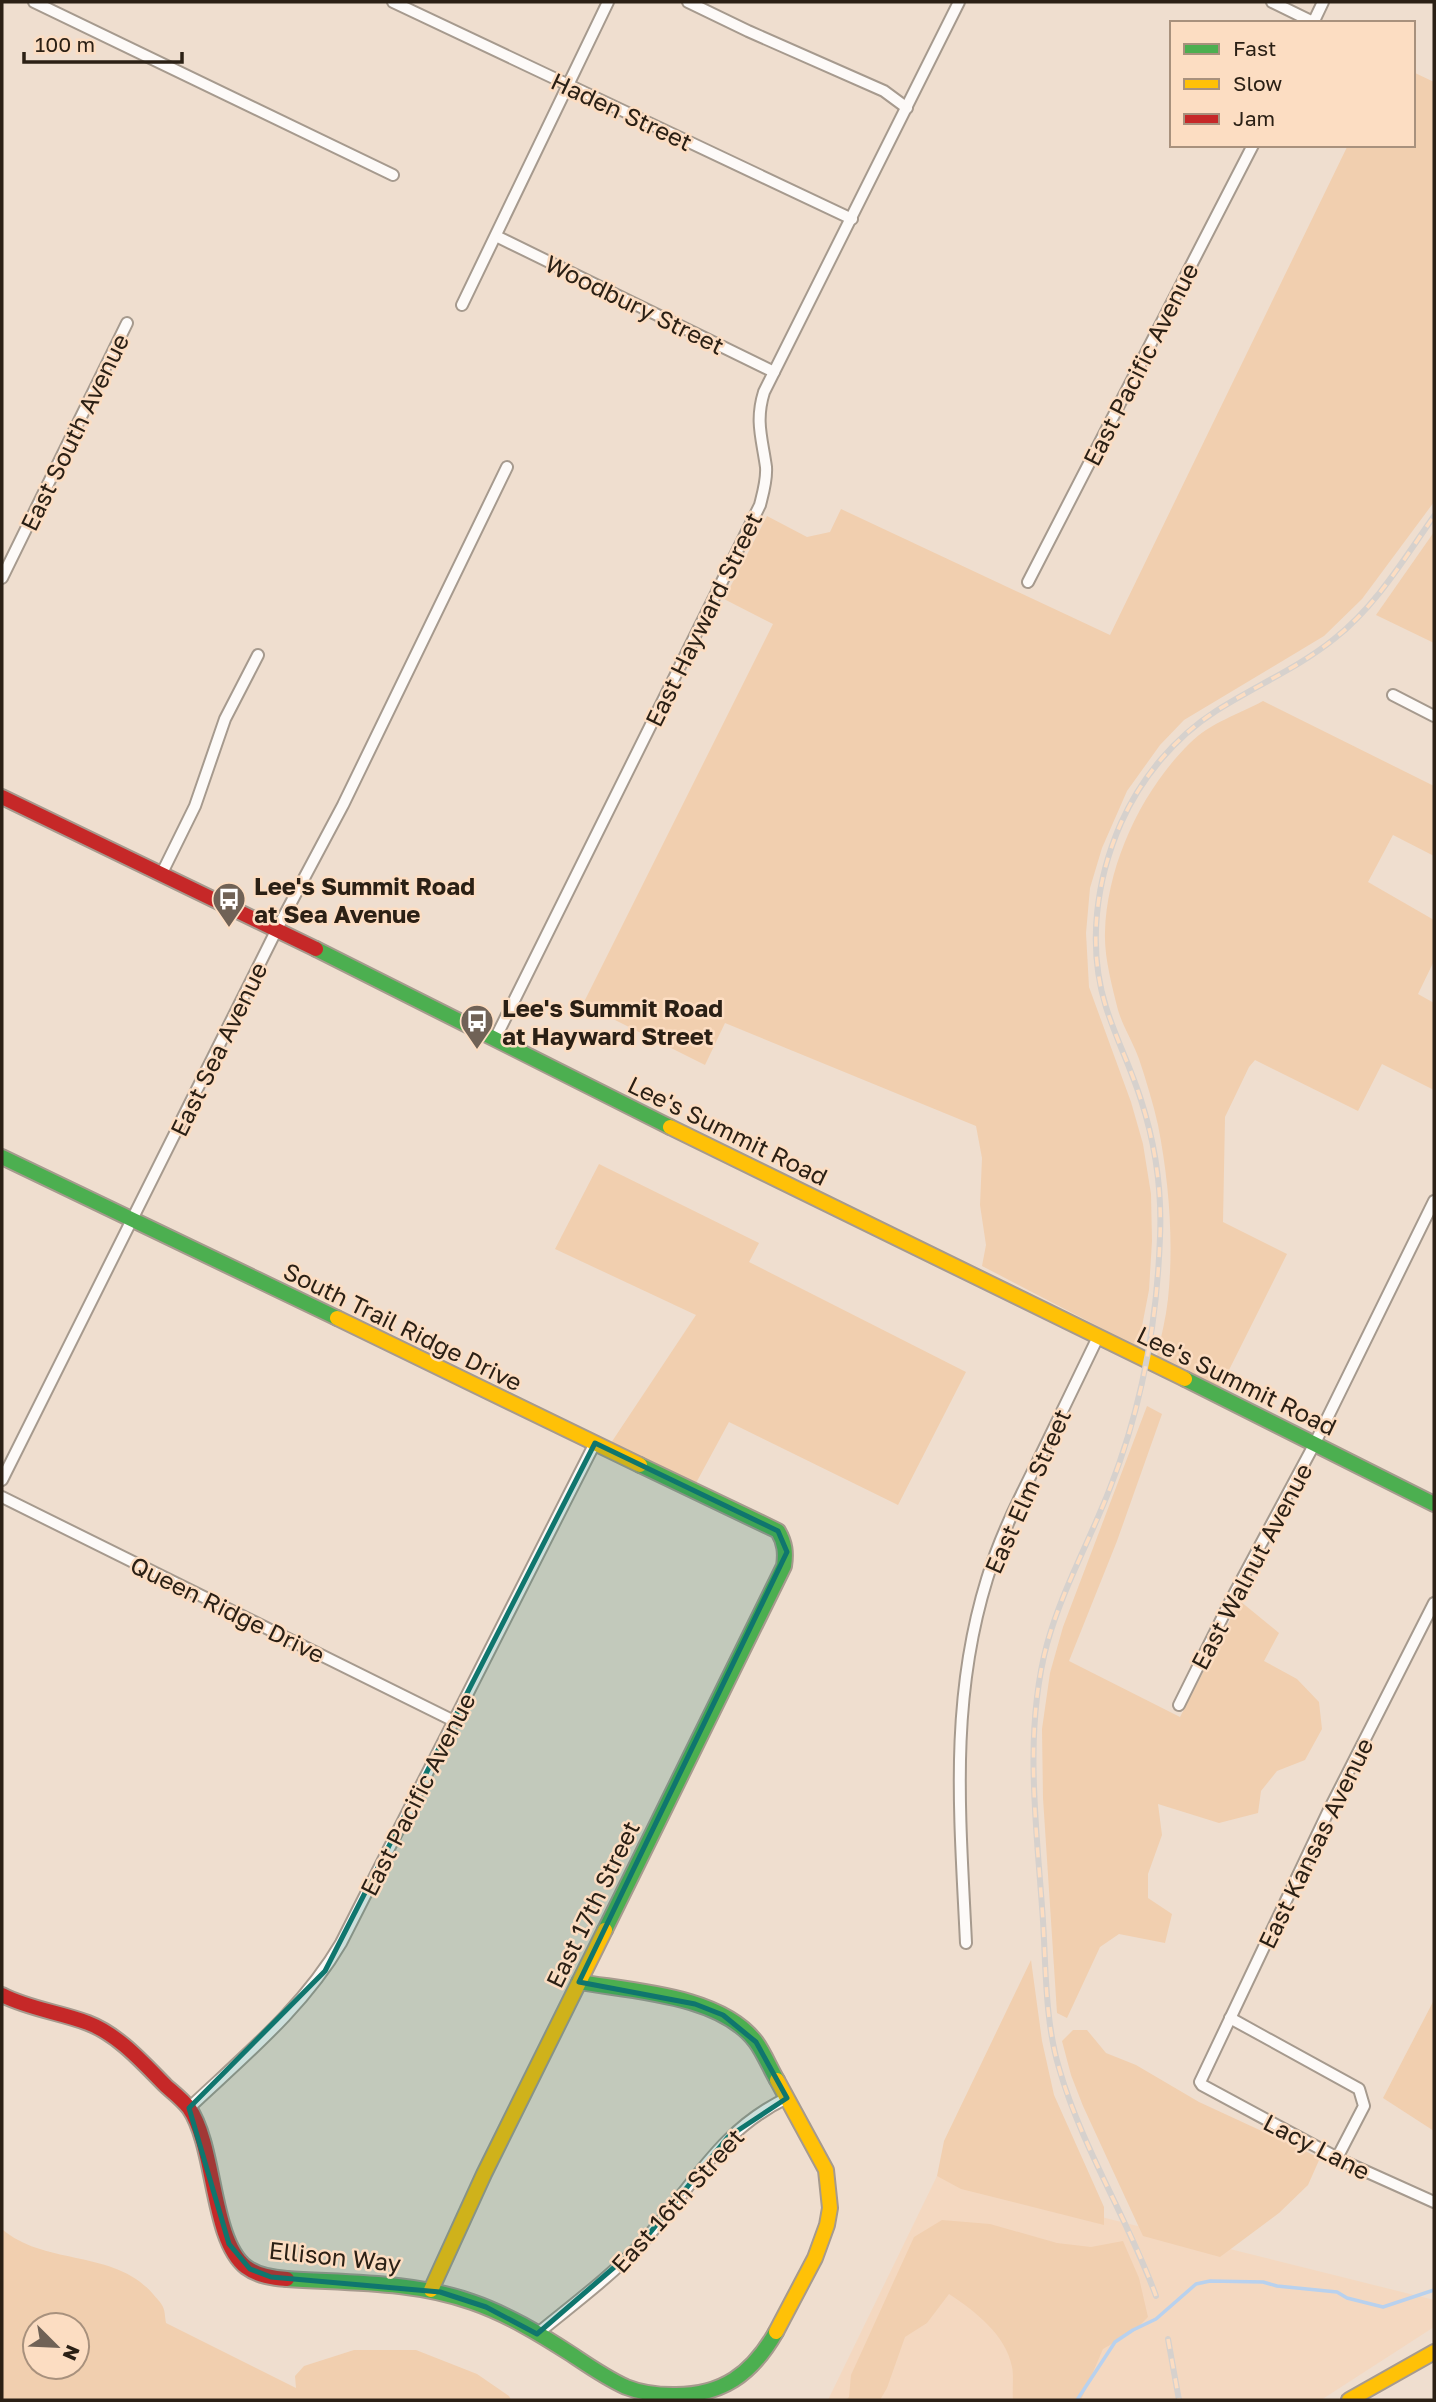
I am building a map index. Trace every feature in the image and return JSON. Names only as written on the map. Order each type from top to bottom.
[{"type":"street","points":[[34,2],[393,175]]},
{"type":"street","name":"Haden Street","points":[[393,2],[852,219]]},
{"type":"street","points":[[462,305],[608,2]]},
{"type":"street","points":[[688,2],[884,91],[907,108]]},
{"type":"street","name":"East Hayward Street","points":[[495,1039],[760,505],[766,470],[758,410],[764,392],[959,2]]},
{"type":"street","points":[[1272,2],[1311,21]]},
{"type":"street","points":[[1314,21],[1323,2]]},
{"type":"street","name":"East Pacific Avenue","points":[[1028,582],[1252,147]]},
{"type":"street","name":"Woodbury Street","points":[[496,236],[774,372]]},
{"type":"street","name":"East South Avenue","points":[[2,578],[127,323]]},
{"type":"street","name":"East Sea Avenue","points":[[2,1480],[277,929],[343,805],[508,467]]},
{"type":"street","points":[[162,873],[195,806],[225,719],[258,655]]},
{"type":"street","points":[[1393,695],[1434,716]]},
{"type":"street","name":"Lee's Summit Road","points":[[2,797],[277,929],[693,1139],[1315,1443],[1434,1504]]},
{"type":"street","name":"South Trail Ridge Drive","points":[[2,1157],[778,1531],[782,1538]]},
{"type":"street","name":"East Walnut Avenue","points":[[1179,1705],[1232,1598],[1315,1443],[1434,1201]]},
{"type":"street","name":"East Elm Street","points":[[966,1943],[958,1777],[961,1715],[970,1646],[987,1579],[1006,1524],[1098,1337]]},
{"type":"street","name":"East Pacific Avenue","points":[[189,2108],[293,2009],[325,1971],[595,1443]]},
{"type":"street","name":"Queen Ridge Drive","points":[[2,1497],[454,1721]]},
{"type":"street","name":"East 17th Street","points":[[431,2290],[484,2174],[784,1566],[787,1552],[782,1538]]},
{"type":"street","name":"East Kansas Avenue","points":[[1202,2085],[1200,2082],[1328,1812],[1434,1603]]},
{"type":"street","points":[[579,1982],[695,2004],[723,2015],[756,2042],[787,2098]]},
{"type":"street","name":"Ellison Way","points":[[2,1995],[19,2004],[88,2023],[107,2033],[128,2049],[189,2108],[199,2128],[229,2244],[236,2256],[250,2269],[271,2277],[431,2290],[486,2306],[612,2381],[652,2394],[705,2394],[731,2381],[753,2365],[767,2349],[823,2240],[831,2212],[831,2188],[827,2170],[787,2098]]},
{"type":"street","points":[[1230,2018],[1359,2089],[1364,2106],[1337,2158]]},
{"type":"street","name":"Lacy Lane","points":[[1202,2085],[1337,2158],[1434,2202]]},
{"type":"street","name":"East 16th Street","points":[[537,2334],[611,2273],[640,2245],[673,2208],[707,2160],[728,2137],[763,2109],[787,2098]]},
{"type":"street","points":[[1349,2400],[1434,2352]]},
{"type":"highlighted area","points":[[595,1443],[778,1531],[787,1552],[579,1982],[695,2004],[723,2015],[756,2042],[787,2098],[728,2137],[640,2245],[537,2334],[486,2307],[440,2292],[271,2277],[250,2269],[229,2244],[189,2108],[325,1971]]},
{"type":"shaded area","points":[[1415,73],[1434,82],[1434,502],[1362,599],[1324,636],[1184,720],[1160,745],[1127,791],[1102,848],[1090,888],[1086,933],[1089,987],[1131,1102],[1143,1144],[1151,1194],[1149,1290],[1138,1347],[982,1266],[986,1245],[980,1205],[982,1158],[976,1126],[725,1023],[705,1065],[583,1004],[773,624],[724,599],[767,516],[807,537],[830,532],[841,509],[1110,635],[1347,147],[1415,147]]},
{"type":"shaded area","points":[[1434,532],[1434,643],[1376,615]]},
{"type":"shaded area","points":[[1263,701],[1434,786],[1434,856],[1393,835],[1368,882],[1434,920],[1434,961],[1418,994],[1434,1003],[1434,1090],[1382,1064],[1358,1111],[1255,1060],[1249,1067],[1225,1117],[1223,1222],[1287,1254],[1220,1388],[1157,1356],[1170,1277],[1165,1168],[1149,1092],[1139,1059],[1118,1010],[1107,961],[1105,932],[1112,880],[1120,855],[1130,830],[1157,783],[1198,736]]},
{"type":"shaded area","points":[[599,1164],[759,1243],[749,1262],[966,1372],[898,1505],[729,1422],[696,1483],[611,1443],[696,1315],[555,1249]]},
{"type":"shaded area","points":[[1147,1406],[1162,1414],[1117,1541],[1069,1661],[1180,1717],[1240,1601],[1279,1633],[1264,1661],[1297,1679],[1319,1702],[1322,1729],[1305,1760],[1277,1771],[1261,1791],[1258,1813],[1219,1823],[1158,1804],[1162,1835],[1148,1874],[1148,1898],[1172,1914],[1165,1943],[1119,1934],[1100,1947],[1067,2018],[1057,2013],[1043,1798],[1042,1729],[1050,1673],[1063,1627]]},
{"type":"shaded area","points":[[1031,1960],[1042,2041],[1054,2095],[1104,2207],[1104,2225],[961,2189],[937,2176],[944,2141]]},
{"type":"shaded area","points":[[1434,2000],[1434,2131],[1383,2098]]},
{"type":"shaded area","points":[[1073,2030],[1087,2030],[1106,2053],[1136,2065],[1199,2102],[1320,2158],[1308,2185],[1279,2213],[1220,2257],[1143,2236],[1071,2075],[1062,2041]]},
{"type":"shaded area","points":[[937,2176],[1434,2300],[1434,2327],[1321,2400],[828,2400]]},
{"type":"shaded area","points":[[942,2220],[990,2224],[1057,2243],[1091,2247],[1123,2241],[1139,2278],[1148,2317],[1134,2331],[1103,2349],[1081,2400],[1013,2400],[1012,2367],[1003,2344],[979,2316],[949,2294],[927,2323],[905,2337],[880,2400],[846,2400],[849,2397],[851,2375],[914,2237]]},
{"type":"shaded area","points":[[2,2229],[19,2241],[38,2248],[119,2270],[137,2280],[161,2303],[166,2323],[296,2388],[295,2376],[304,2366],[354,2350],[416,2350],[477,2374],[511,2400],[2,2400]]},
{"type":"waterway","points":[[1077,2400],[1115,2342],[1156,2319],[1196,2284],[1210,2281],[1263,2282],[1337,2292],[1347,2298],[1383,2307],[1434,2290]]},
{"type":"railway","points":[[1156,2296],[1080,2127],[1054,2050],[1047,1995],[1035,1817],[1035,1712],[1047,1644],[1060,1604],[1110,1488],[1131,1427],[1146,1364],[1158,1269],[1160,1202],[1154,1150],[1141,1100],[1110,1019],[1100,984],[1096,937],[1100,890],[1105,867],[1121,823],[1138,790],[1160,760],[1186,734],[1216,711],[1306,659],[1349,626],[1388,581],[1434,516]]},
{"type":"railway","points":[[1168,2339],[1179,2400]]},
{"type":"traffic: fast","points":[[316,949],[670,1127]]},
{"type":"traffic: fast","points":[[2,1157],[337,1318]]},
{"type":"traffic: fast","points":[[1185,1379],[1434,1504]]},
{"type":"traffic: fast","points":[[605,1930],[785,1561],[784,1544],[778,1531],[640,1465]]},
{"type":"traffic: fast","points":[[579,1982],[674,1998],[721,2014],[741,2026],[756,2042],[777,2080]]},
{"type":"traffic: fast","points":[[287,2279],[357,2282],[450,2295],[498,2312],[523,2325],[626,2387],[655,2394],[691,2394],[721,2387],[746,2371],[776,2332]]},
{"type":"traffic: slow","points":[[670,1127],[1185,1379]]},
{"type":"traffic: slow","points":[[337,1318],[640,1465]]},
{"type":"traffic: slow","points":[[431,2290],[484,2174],[605,1930]]},
{"type":"traffic: slow","points":[[776,2332],[815,2258],[830,2208],[826,2170],[777,2080]]},
{"type":"traffic: slow","points":[[1349,2400],[1434,2352]]},
{"type":"traffic: jam","points":[[2,797],[316,949]]},
{"type":"traffic: jam","points":[[2,1995],[99,2028],[130,2050],[181,2099],[198,2125],[226,2236],[235,2254],[246,2267],[256,2273],[287,2279]]},
{"type":"place","name":"Lee's Summit Road at Sea Avenue","points":[[229,929]]},
{"type":"place","name":"Lee's Summit Road at Hayward Street","points":[[477,1051]]}]
